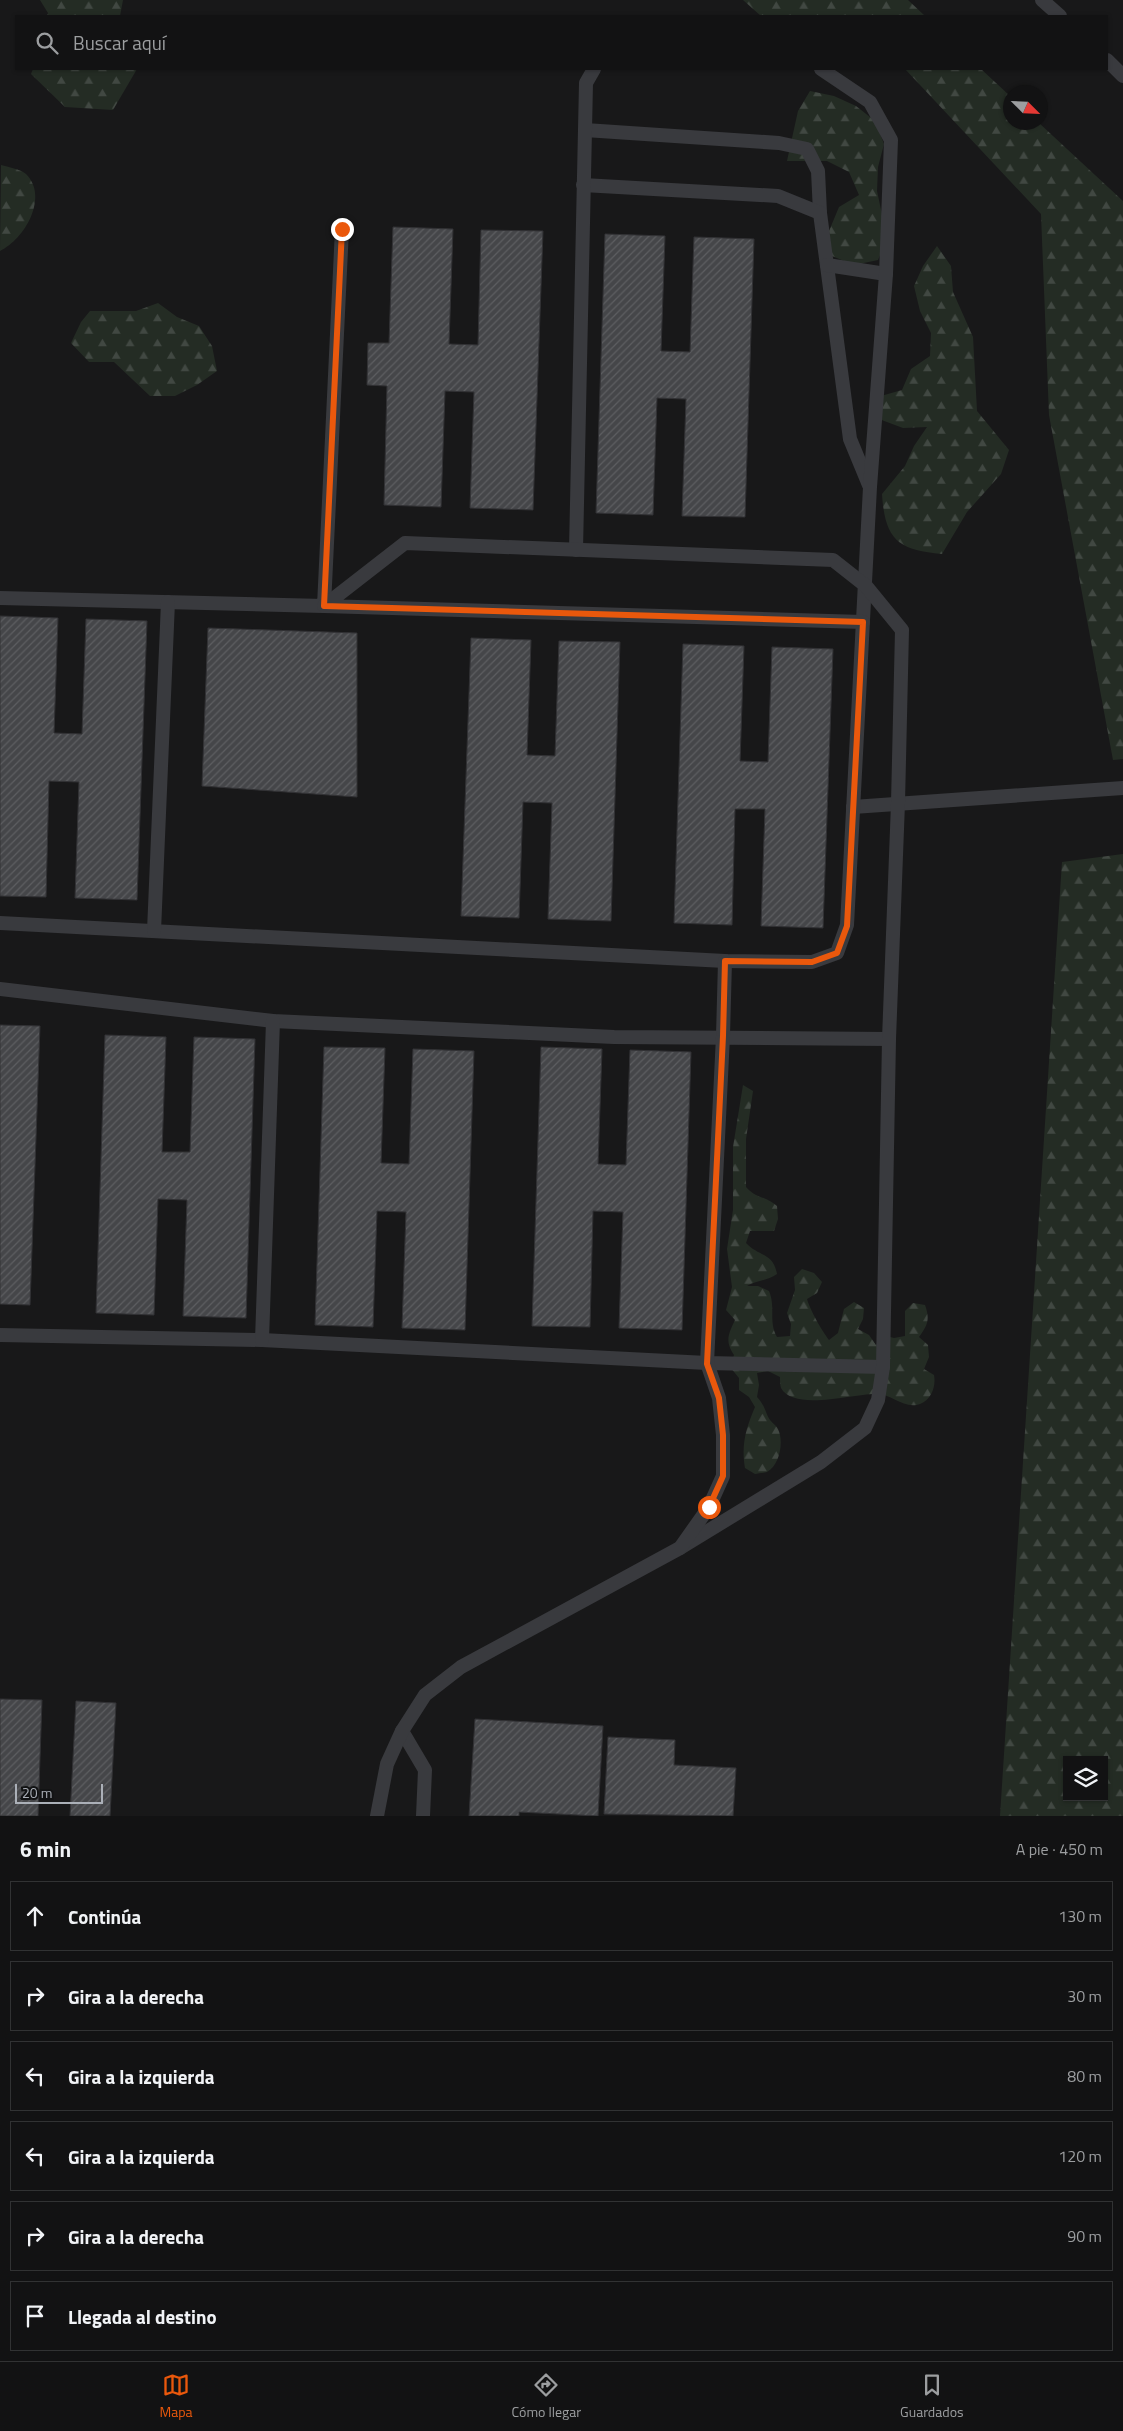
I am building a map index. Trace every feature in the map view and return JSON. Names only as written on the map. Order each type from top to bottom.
[{"type":"lane","points":[[1042,0],[1059,15]]},
{"type":"lane","points":[[1108,61],[1123,76]]},
{"type":"lane","points":[[576,550],[586,84],[593,70]]},
{"type":"lane","points":[[0,923],[725,961],[812,962],[837,953],[847,926],[870,487],[886,274],[891,140],[870,102],[822,70]]},
{"type":"lane","points":[[585,130],[779,143],[807,149],[818,171],[820,213],[850,439],[870,487]]},
{"type":"lane","points":[[583,185],[778,196],[820,213]]},
{"type":"lane","points":[[324,606],[342,229]]},
{"type":"lane","points":[[827,265],[886,274]]},
{"type":"lane","points":[[324,606],[405,543],[832,560],[866,586],[902,630],[889,1039],[883,1367],[878,1400],[865,1428],[821,1462],[680,1548],[461,1667],[425,1695],[402,1731],[388,1764],[377,1816]]},
{"type":"lane","points":[[0,598],[863,622]]},
{"type":"lane","points":[[154,931],[168,602]]},
{"type":"lane","points":[[853,807],[1123,788]]},
{"type":"lane","points":[[680,1548],[709,1507],[723,1476],[723,1435],[719,1398],[707,1364],[725,961]]},
{"type":"lane","points":[[0,988],[274,1021],[614,1037],[723,1036],[889,1039]]},
{"type":"lane","points":[[262,1340],[274,1021]]},
{"type":"lane","points":[[0,1335],[262,1340],[707,1364],[883,1367]]},
{"type":"lane","points":[[402,1731],[425,1770],[423,1816]]},
{"type":"green space","points":[[40,0],[123,0],[120,15],[47,15]]},
{"type":"green space","points":[[743,0],[908,0],[924,15],[760,15]]},
{"type":"green space","points":[[33,70],[136,70],[113,110],[65,107],[31,74]]},
{"type":"green space","points":[[906,70],[982,70],[1003,89],[1003,130],[1047,130],[1123,201],[1123,759],[1113,760],[1049,415],[1041,214]]},
{"type":"green space","points":[[810,91],[834,96],[856,106],[875,121],[884,144],[878,167],[877,191],[887,238],[878,260],[854,265],[832,256],[829,231],[839,207],[859,195],[849,172],[827,161],[787,161],[798,111]]},
{"type":"green space","points":[[1,165],[17,169],[26,174],[33,183],[35,194],[31,217],[25,227],[18,237],[0,251]]},
{"type":"green space","points":[[937,246],[951,266],[953,292],[973,337],[977,411],[1009,450],[1001,474],[967,512],[942,554],[914,549],[896,539],[890,532],[886,522],[882,494],[905,466],[914,446],[927,427],[903,428],[879,419],[881,396],[902,390],[911,369],[930,356],[931,333],[920,311],[914,286],[923,266]]},
{"type":"green space","points":[[158,303],[177,317],[199,326],[212,346],[217,371],[197,385],[175,396],[150,396],[114,362],[89,362],[71,343],[81,322],[90,311],[136,311]]},
{"type":"green space","points":[[1123,854],[1123,1816],[1000,1816],[1062,862]]},
{"type":"green space","points":[[743,1085],[753,1091],[746,1139],[746,1187],[754,1194],[777,1206],[778,1219],[774,1231],[750,1231],[746,1243],[769,1258],[777,1274],[747,1286],[758,1286],[769,1291],[774,1331],[777,1337],[790,1336],[791,1324],[787,1313],[795,1290],[794,1277],[802,1269],[814,1273],[822,1282],[817,1293],[807,1299],[816,1320],[829,1340],[838,1333],[844,1309],[854,1302],[864,1308],[863,1319],[858,1329],[869,1335],[876,1345],[882,1335],[894,1338],[905,1336],[905,1311],[913,1303],[925,1305],[927,1322],[919,1337],[928,1345],[929,1357],[924,1369],[934,1375],[934,1388],[928,1399],[920,1404],[909,1405],[888,1396],[877,1394],[826,1400],[798,1399],[788,1395],[781,1388],[780,1377],[768,1371],[757,1373],[759,1385],[757,1397],[770,1420],[778,1429],[781,1446],[778,1458],[771,1469],[767,1472],[755,1474],[745,1468],[744,1444],[755,1407],[749,1397],[739,1390],[739,1378],[730,1367],[734,1355],[729,1346],[728,1338],[735,1320],[726,1310],[732,1287],[727,1249],[733,1210],[733,1147]]},
{"type":"building","points":[[393,227],[453,229],[449,344],[478,345],[481,230],[543,231],[533,510],[470,508],[474,392],[445,391],[441,507],[384,505],[387,386],[367,385],[368,343],[389,343]]},
{"type":"building","points":[[605,234],[665,236],[661,351],[690,352],[694,237],[754,239],[745,517],[682,516],[686,399],[657,398],[653,515],[596,513]]},
{"type":"building","points":[[0,616],[58,618],[54,733],[82,734],[86,619],[147,621],[137,900],[75,898],[79,782],[49,781],[46,897],[0,896]]},
{"type":"building","points":[[208,628],[357,633],[357,797],[202,786]]},
{"type":"building","points":[[471,638],[531,640],[527,755],[555,756],[559,641],[620,642],[611,921],[548,919],[552,803],[523,802],[519,918],[461,916]]},
{"type":"building","points":[[683,644],[744,646],[740,761],[768,762],[772,647],[833,649],[823,928],[761,926],[765,809],[735,809],[732,925],[674,923]]},
{"type":"building","points":[[0,1025],[40,1026],[30,1305],[0,1304]]},
{"type":"building","points":[[105,1035],[166,1037],[162,1152],[190,1152],[194,1037],[255,1039],[246,1318],[183,1316],[187,1200],[158,1199],[154,1315],[96,1313]]},
{"type":"building","points":[[324,1047],[385,1048],[381,1163],[409,1164],[413,1049],[474,1051],[465,1330],[402,1328],[406,1212],[377,1211],[373,1327],[315,1325]]},
{"type":"building","points":[[541,1047],[602,1049],[598,1164],[626,1165],[630,1050],[691,1052],[682,1330],[619,1328],[623,1212],[593,1211],[590,1327],[532,1326]]},
{"type":"building","points":[[0,1699],[42,1700],[38,1816],[0,1816]]},
{"type":"building","points":[[76,1701],[116,1703],[110,1816],[70,1816]]},
{"type":"building","points":[[475,1719],[603,1726],[598,1816],[519,1812],[519,1816],[469,1816]]},
{"type":"building","points":[[608,1737],[675,1740],[674,1765],[736,1768],[733,1816],[604,1814]]},
{"type":"route","points":[[342,229],[324,606],[863,622],[847,926],[837,953],[812,962],[725,961],[707,1364],[719,1398],[723,1435],[723,1476],[709,1507]]}]
